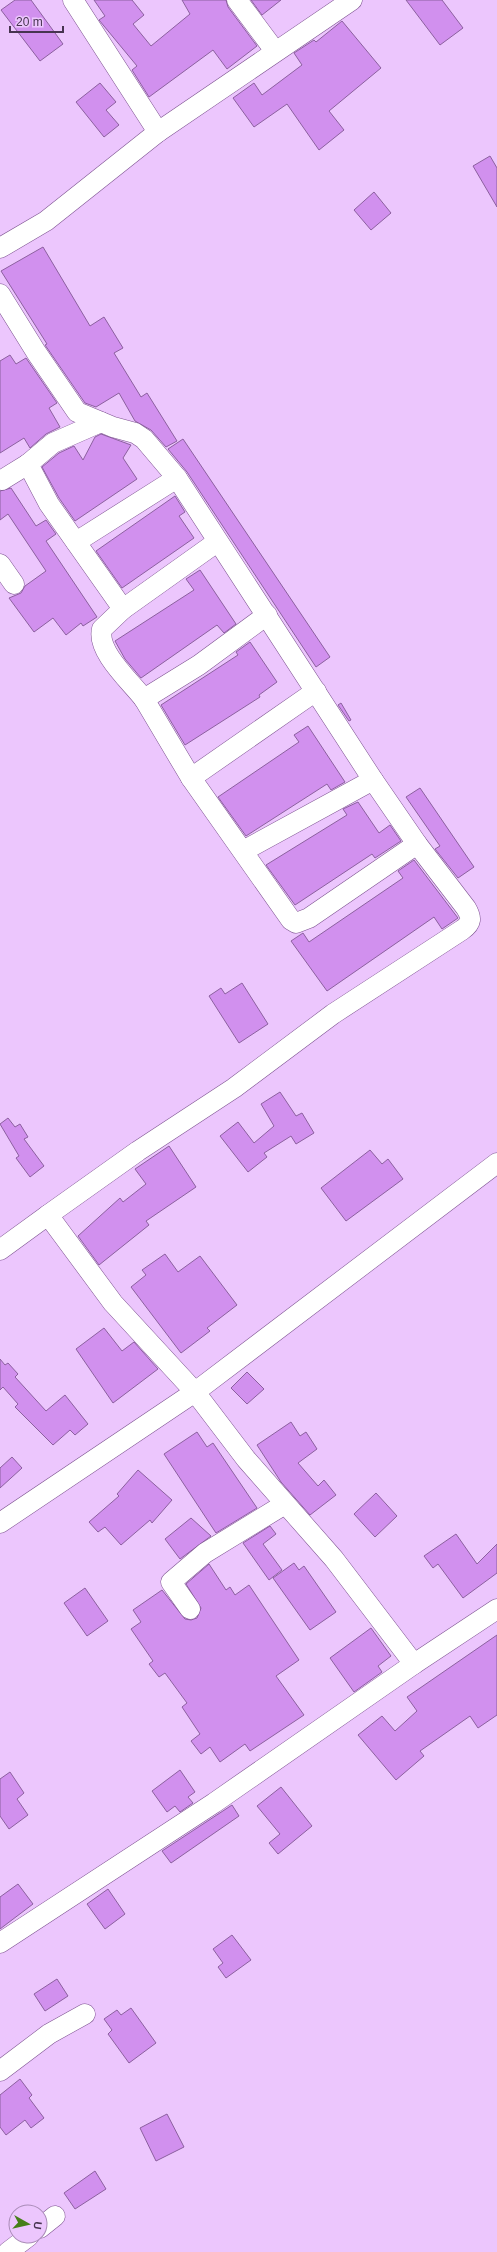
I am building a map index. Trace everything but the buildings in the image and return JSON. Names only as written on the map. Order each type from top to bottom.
[{"type":"street","points":[[73,0],[158,132]]},
{"type":"street","points":[[237,0],[275,51]]},
{"type":"street","points":[[0,248],[46,221],[158,132],[352,0]]},
{"type":"street","points":[[0,294],[36,352],[77,412],[101,422],[135,433],[144,439],[177,478],[217,542],[267,615],[373,780],[417,844],[466,908],[471,918],[467,926],[333,1014],[234,1088],[138,1151],[0,1250]]},
{"type":"street","points":[[2,480],[28,464],[53,443],[101,422]]},
{"type":"street","points":[[28,464],[49,504],[123,609]]},
{"type":"street","points":[[76,542],[177,478]]},
{"type":"street","points":[[217,542],[123,609],[102,629],[101,643],[112,660],[144,699],[191,778],[291,920],[296,922],[309,918],[417,844]]},
{"type":"street","points":[[0,564],[14,584]]},
{"type":"street","points":[[144,699],[199,665],[267,615]]},
{"type":"street","points":[[191,778],[316,691]]},
{"type":"street","points":[[243,851],[373,780]]},
{"type":"street","points":[[0,1523],[195,1392],[497,1163]]},
{"type":"street","points":[[48,1215],[113,1303],[195,1392],[246,1460],[334,1559],[414,1664]]},
{"type":"street","points":[[190,1609],[171,1582],[205,1553],[285,1504]]},
{"type":"street","points":[[0,1943],[214,1803],[414,1664],[497,1609]]},
{"type":"street","points":[[0,2071],[49,2034],[85,2014]]},
{"type":"street","points":[[8,2252],[18,2244]]}]
